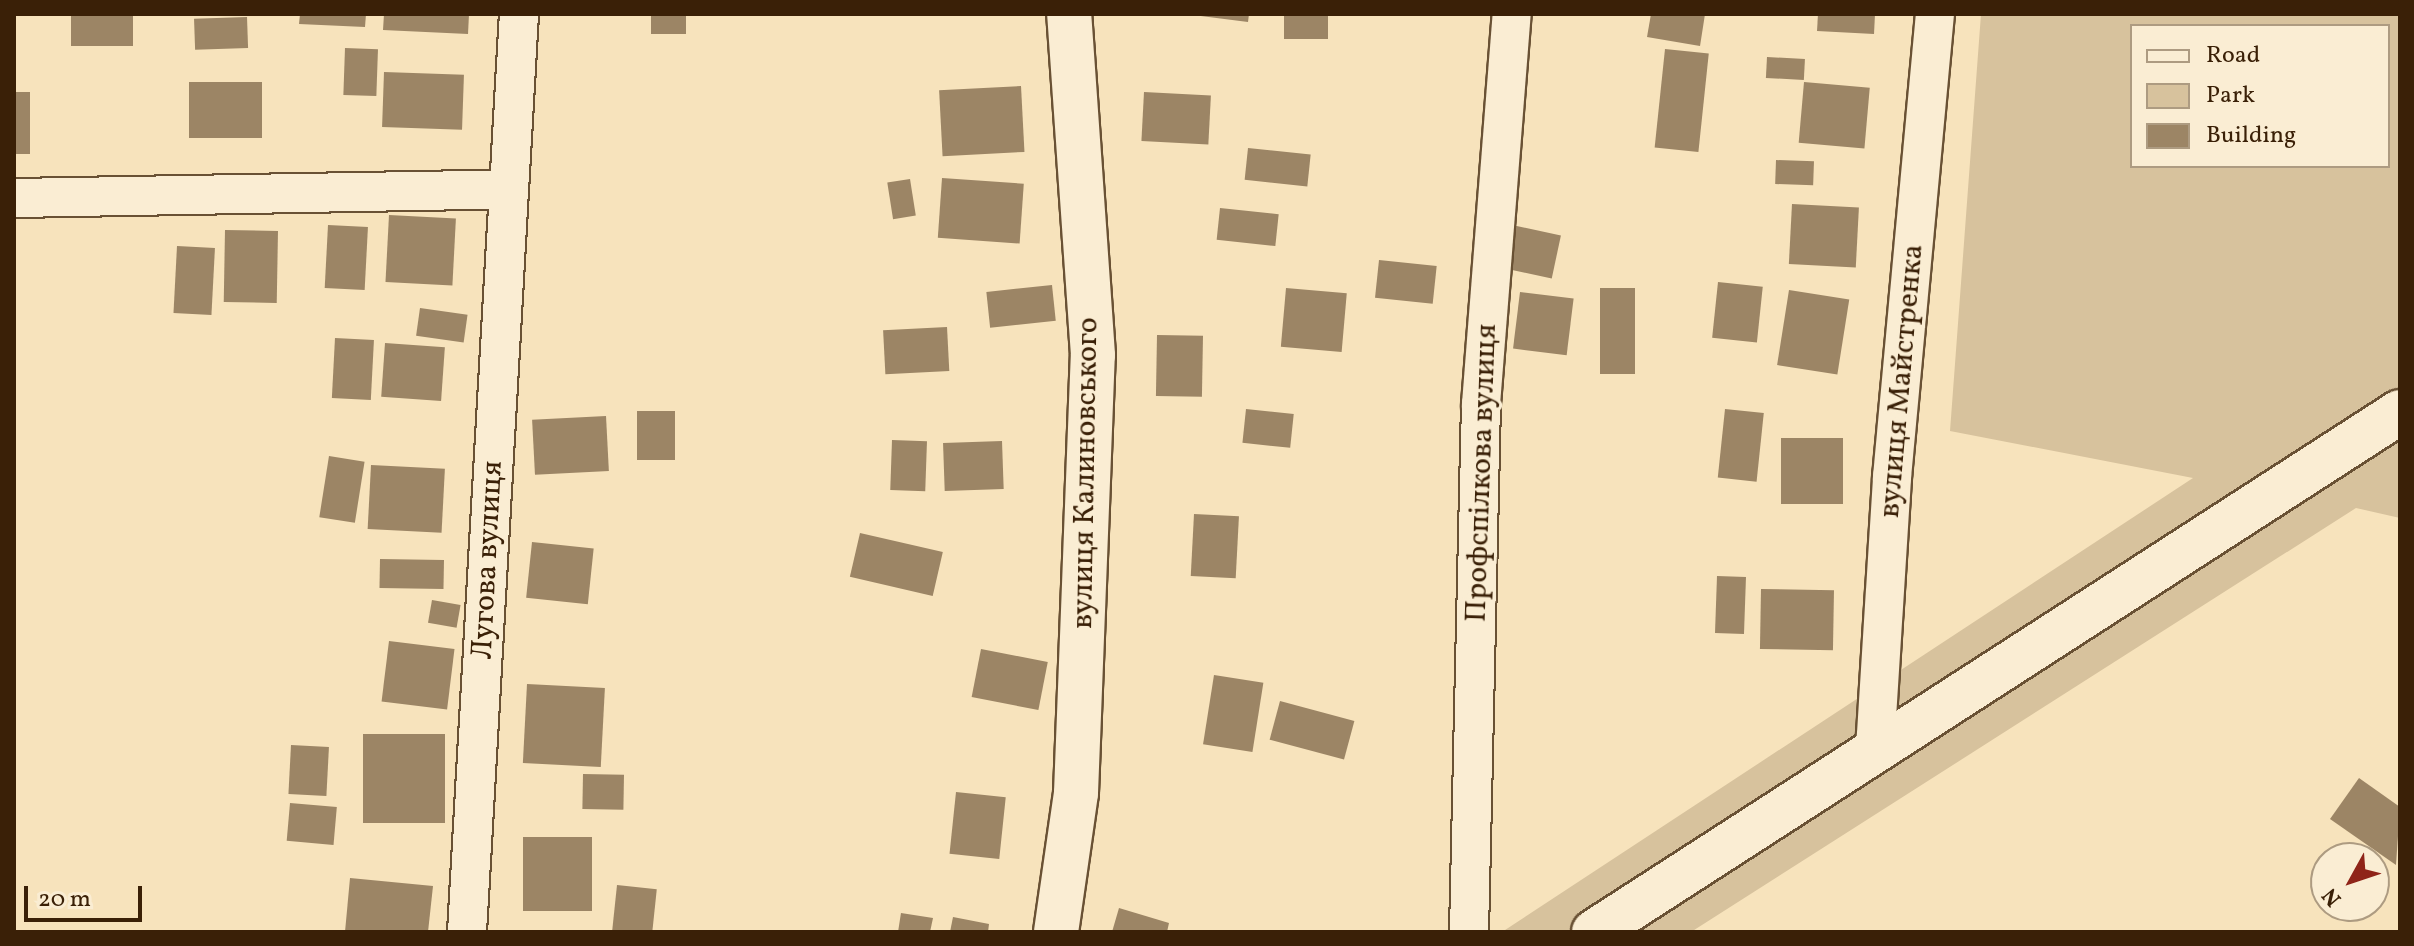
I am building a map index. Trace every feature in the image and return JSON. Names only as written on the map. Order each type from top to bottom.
[{"type":"street","name":"Лугова вулиця","points":[[467,932],[519,14]]},
{"type":"street","name":"вулиця Калиновського","points":[[1056,932],[1076,793],[1093,355],[1069,14]]},
{"type":"street","name":"Профспілкова вулиця","points":[[1469,932],[1481,404],[1512,14]]},
{"type":"street","name":"вулиця Майстренка","points":[[1875,749],[1892,477],[1935,14]]},
{"type":"street","points":[[14,198],[509,189]]},
{"type":"street","points":[[1594,932],[2400,412]]},
{"type":"green space","points":[[1981,14],[2400,14],[2400,518],[2356,508],[1691,932],[1502,932],[2193,478],[1950,431]]},
{"type":"building","points":[[71,14],[133,14],[133,46],[71,46]]},
{"type":"building","points":[[300,14],[366,14],[365,27],[299,24]]},
{"type":"building","points":[[384,14],[469,14],[468,34],[383,30]]},
{"type":"building","points":[[651,14],[686,14],[686,34],[651,34]]},
{"type":"building","points":[[1185,14],[1249,14],[1248,22]]},
{"type":"building","points":[[1284,14],[1328,14],[1328,39],[1284,39]]},
{"type":"building","points":[[1651,14],[1705,14],[1700,46],[1647,37]]},
{"type":"building","points":[[1818,14],[1875,14],[1874,34],[1817,31]]},
{"type":"building","points":[[247,17],[248,48],[195,50],[194,19]]},
{"type":"building","points":[[345,48],[378,49],[376,96],[343,95]]},
{"type":"building","points":[[1665,49],[1709,54],[1698,152],[1655,147]]},
{"type":"building","points":[[1767,57],[1805,59],[1804,80],[1766,78]]},
{"type":"building","points":[[384,72],[464,75],[462,130],[382,127]]},
{"type":"building","points":[[189,82],[262,82],[262,138],[189,138]]},
{"type":"building","points":[[1804,82],[1870,88],[1864,149],[1799,143]]},
{"type":"building","points":[[1021,86],[1024,152],[943,156],[939,90]]},
{"type":"building","points":[[14,92],[30,92],[30,154],[14,154]]},
{"type":"building","points":[[1144,92],[1211,96],[1208,144],[1141,141]]},
{"type":"building","points":[[1248,148],[1311,155],[1307,186],[1245,180]]},
{"type":"building","points":[[1776,160],[1814,161],[1813,185],[1775,184]]},
{"type":"building","points":[[942,178],[1024,184],[1020,244],[938,238]]},
{"type":"building","points":[[910,179],[916,216],[893,219],[887,183]]},
{"type":"building","points":[[1792,204],[1859,208],[1856,267],[1789,264]]},
{"type":"building","points":[[1220,208],[1279,214],[1275,246],[1217,240]]},
{"type":"building","points":[[389,215],[456,219],[452,285],[385,282]]},
{"type":"building","points":[[328,225],[368,227],[365,290],[325,288]]},
{"type":"building","points":[[1512,225],[1561,235],[1552,278],[1503,268]]},
{"type":"building","points":[[225,230],[278,231],[277,303],[224,302]]},
{"type":"building","points":[[177,246],[215,248],[211,315],[173,313]]},
{"type":"building","points":[[1379,260],[1437,266],[1433,304],[1375,298]]},
{"type":"building","points":[[1718,282],[1763,287],[1757,342],[1712,338]]},
{"type":"building","points":[[1052,285],[1056,321],[990,328],[986,292]]},
{"type":"building","points":[[1286,288],[1347,293],[1342,352],[1281,347]]},
{"type":"building","points":[[1600,288],[1635,288],[1635,374],[1600,374]]},
{"type":"building","points":[[1789,290],[1849,300],[1837,375],[1777,365]]},
{"type":"building","points":[[1520,292],[1574,299],[1567,355],[1513,349]]},
{"type":"building","points":[[420,308],[468,315],[464,342],[416,336]]},
{"type":"building","points":[[947,327],[949,371],[885,374],[883,330]]},
{"type":"building","points":[[1157,335],[1203,336],[1202,397],[1156,396]]},
{"type":"building","points":[[335,338],[374,340],[371,400],[332,398]]},
{"type":"building","points":[[385,343],[445,347],[441,401],[381,397]]},
{"type":"building","points":[[1246,409],[1294,414],[1290,448],[1242,443]]},
{"type":"building","points":[[1725,409],[1764,413],[1757,482],[1718,478]]},
{"type":"building","points":[[637,411],[675,411],[675,460],[637,460]]},
{"type":"building","points":[[606,416],[609,471],[535,475],[532,420]]},
{"type":"building","points":[[1781,438],[1843,438],[1843,504],[1781,504]]},
{"type":"building","points":[[892,440],[927,441],[925,491],[890,490]]},
{"type":"building","points":[[1002,441],[1004,489],[945,491],[943,443]]},
{"type":"building","points":[[329,456],[365,462],[355,523],[319,517]]},
{"type":"building","points":[[371,465],[445,469],[442,533],[368,529]]},
{"type":"building","points":[[1194,514],[1239,516],[1236,578],[1191,576]]},
{"type":"building","points":[[860,533],[943,552],[933,596],[850,577]]},
{"type":"building","points":[[532,542],[594,548],[588,604],[526,598]]},
{"type":"building","points":[[380,559],[444,560],[443,589],[379,588]]},
{"type":"building","points":[[1717,576],[1746,577],[1744,634],[1715,633]]},
{"type":"building","points":[[1761,589],[1834,590],[1833,650],[1760,649]]},
{"type":"building","points":[[432,600],[461,605],[457,628],[428,623]]},
{"type":"building","points":[[389,641],[455,649],[447,710],[382,702]]},
{"type":"building","points":[[981,649],[1048,662],[1038,710],[972,697]]},
{"type":"building","points":[[1214,675],[1263,683],[1252,752],[1203,744]]},
{"type":"building","points":[[527,684],[605,688],[601,767],[523,763]]},
{"type":"building","points":[[1280,701],[1354,721],[1344,760],[1270,740]]},
{"type":"building","points":[[363,734],[445,734],[445,823],[363,823]]},
{"type":"building","points":[[291,745],[329,747],[326,796],[288,794]]},
{"type":"building","points":[[583,774],[624,775],[623,810],[582,809]]},
{"type":"building","points":[[2359,778],[2400,807],[2396,865],[2390,861],[2390,842],[2363,842],[2330,819]]},
{"type":"building","points":[[956,792],[1006,797],[999,859],[950,854]]},
{"type":"building","points":[[290,803],[337,807],[334,845],[287,841]]},
{"type":"building","points":[[523,837],[592,837],[592,911],[523,911]]},
{"type":"building","points":[[350,878],[433,886],[428,932],[345,932]]},
{"type":"building","points":[[617,885],[657,889],[652,932],[612,932]]},
{"type":"building","points":[[1119,908],[1169,923],[1167,932],[1112,932]]},
{"type":"building","points":[[901,913],[933,918],[930,932],[898,932]]},
{"type":"building","points":[[953,917],[989,924],[988,932],[950,932]]}]
